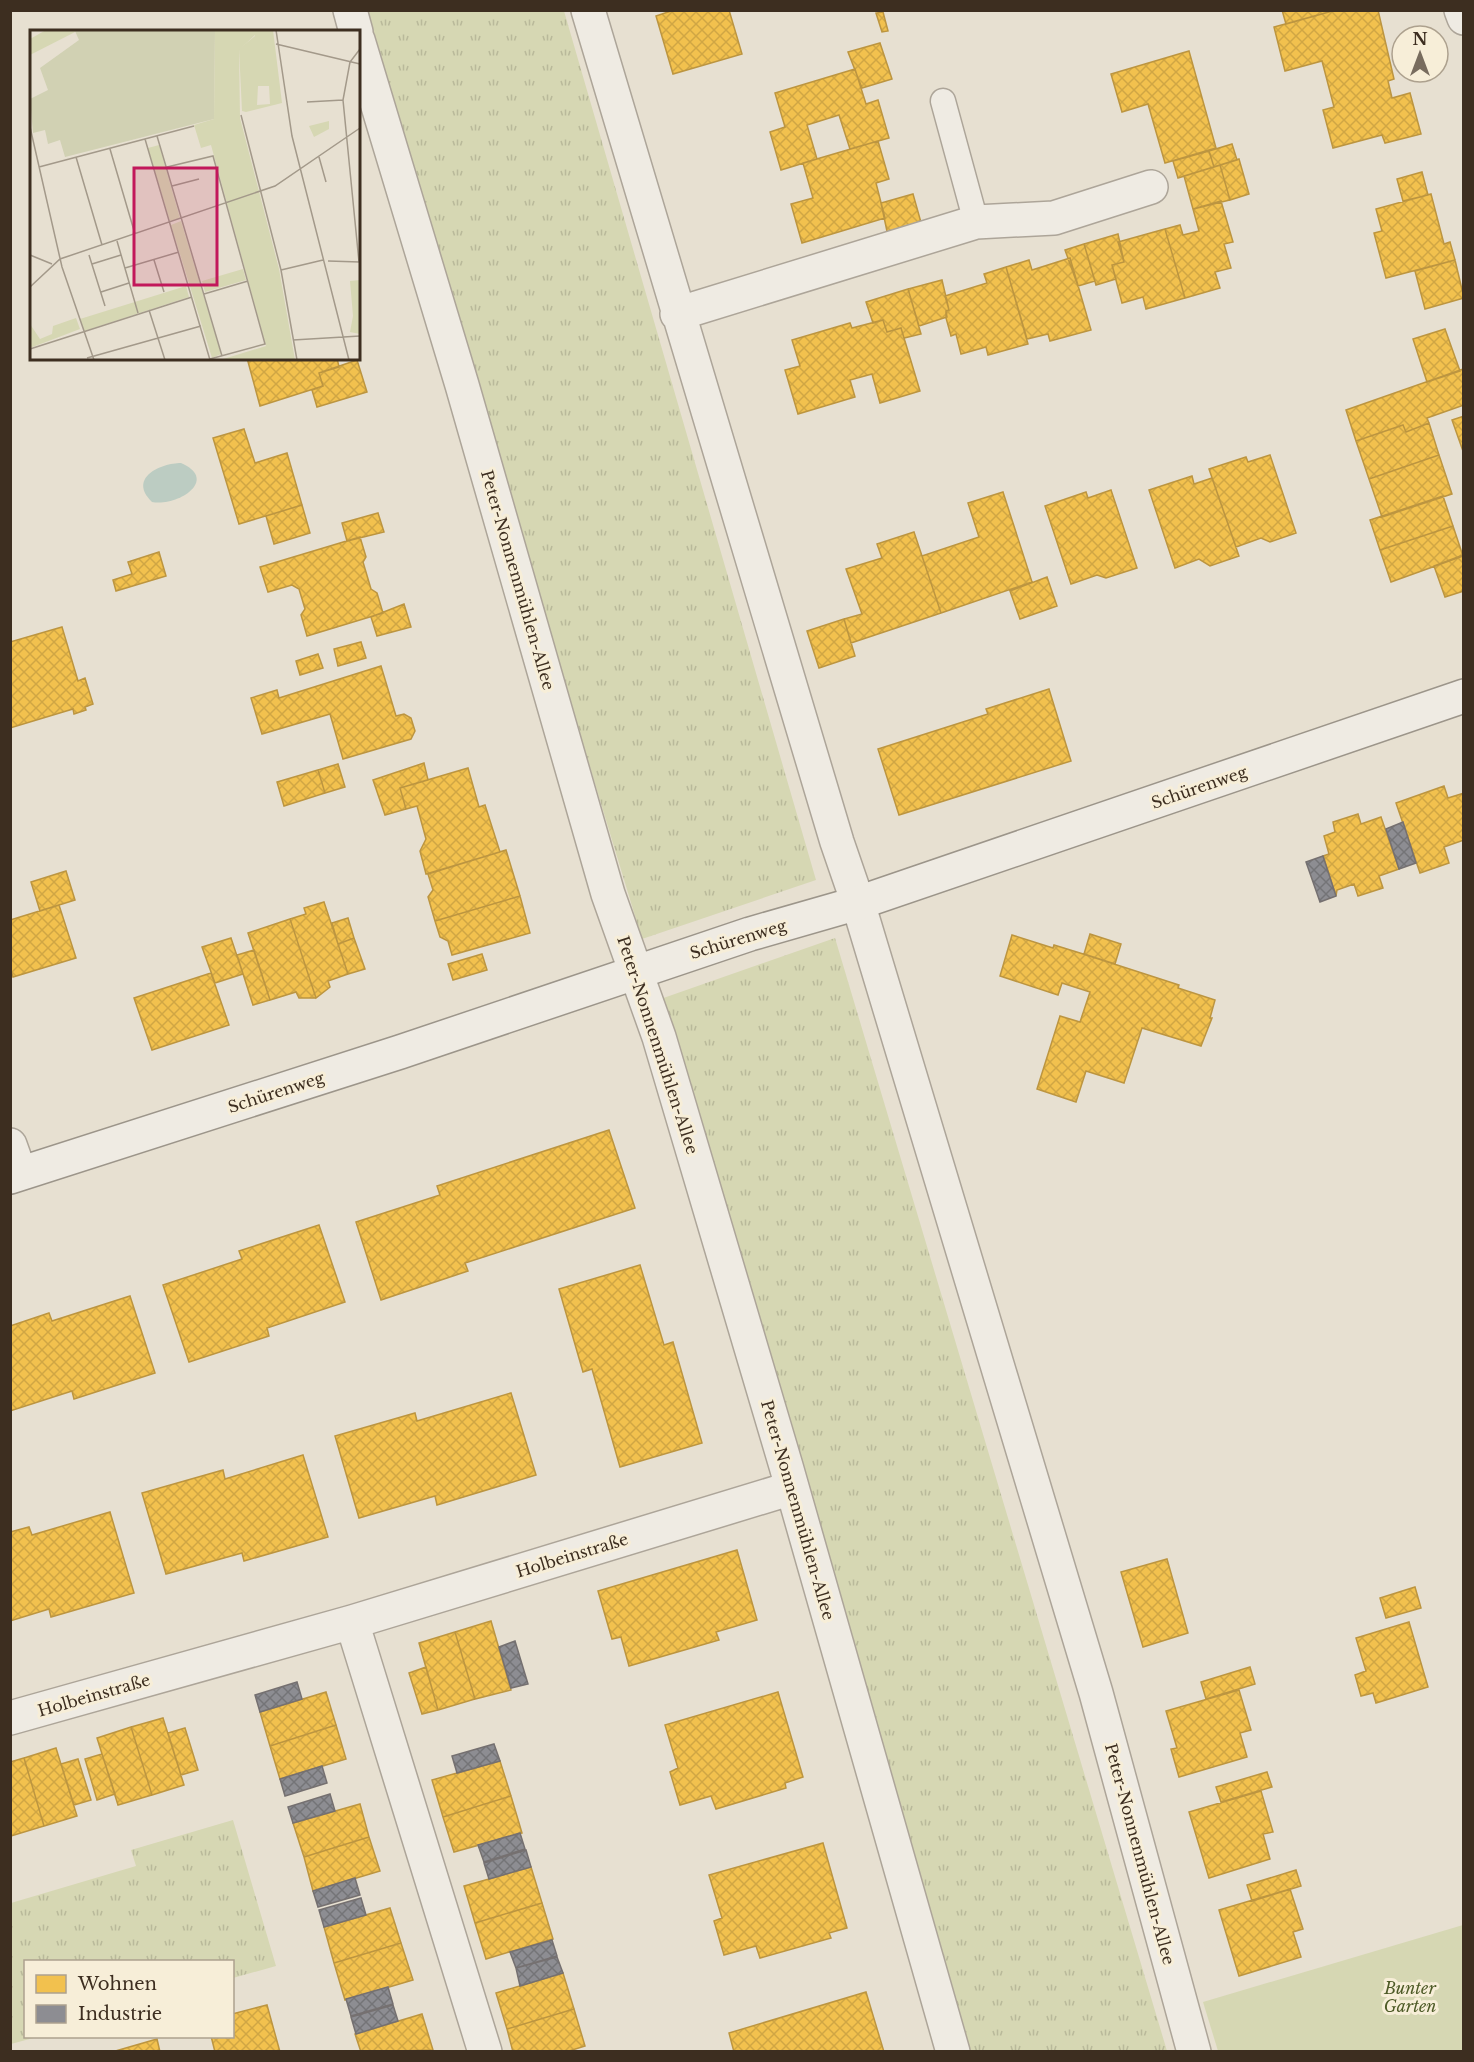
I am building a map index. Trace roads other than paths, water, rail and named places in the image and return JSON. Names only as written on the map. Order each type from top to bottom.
[{"type":"street","points":[[350,10],[355,30]]},
{"type":"street","name":"Peter-Nonnenmühlen-Allee","points":[[588,10],[837,842],[858,903],[1096,1693],[1194,2052]]},
{"type":"street","points":[[1461,10],[1464,18]]},
{"type":"street","name":"Peter-Nonnenmühlen-Allee","points":[[360,47],[462,385],[608,894],[659,1037],[792,1488],[953,2052]]},
{"type":"street","points":[[678,314],[976,222],[1054,218],[1151,187]]},
{"type":"street","name":"Schürenweg","points":[[14,1165],[400,1052],[636,972],[858,903],[1464,696]]},
{"type":"street","name":"Holbeinstraße","points":[[10,1718],[352,1622],[792,1488]]},
{"type":"street","points":[[352,1622],[485,2052]]},
{"type":"lane","points":[[943,101],[976,222]]},
{"type":"park label","name":"Bunter Garten","points":[[1410,1997]]}]
